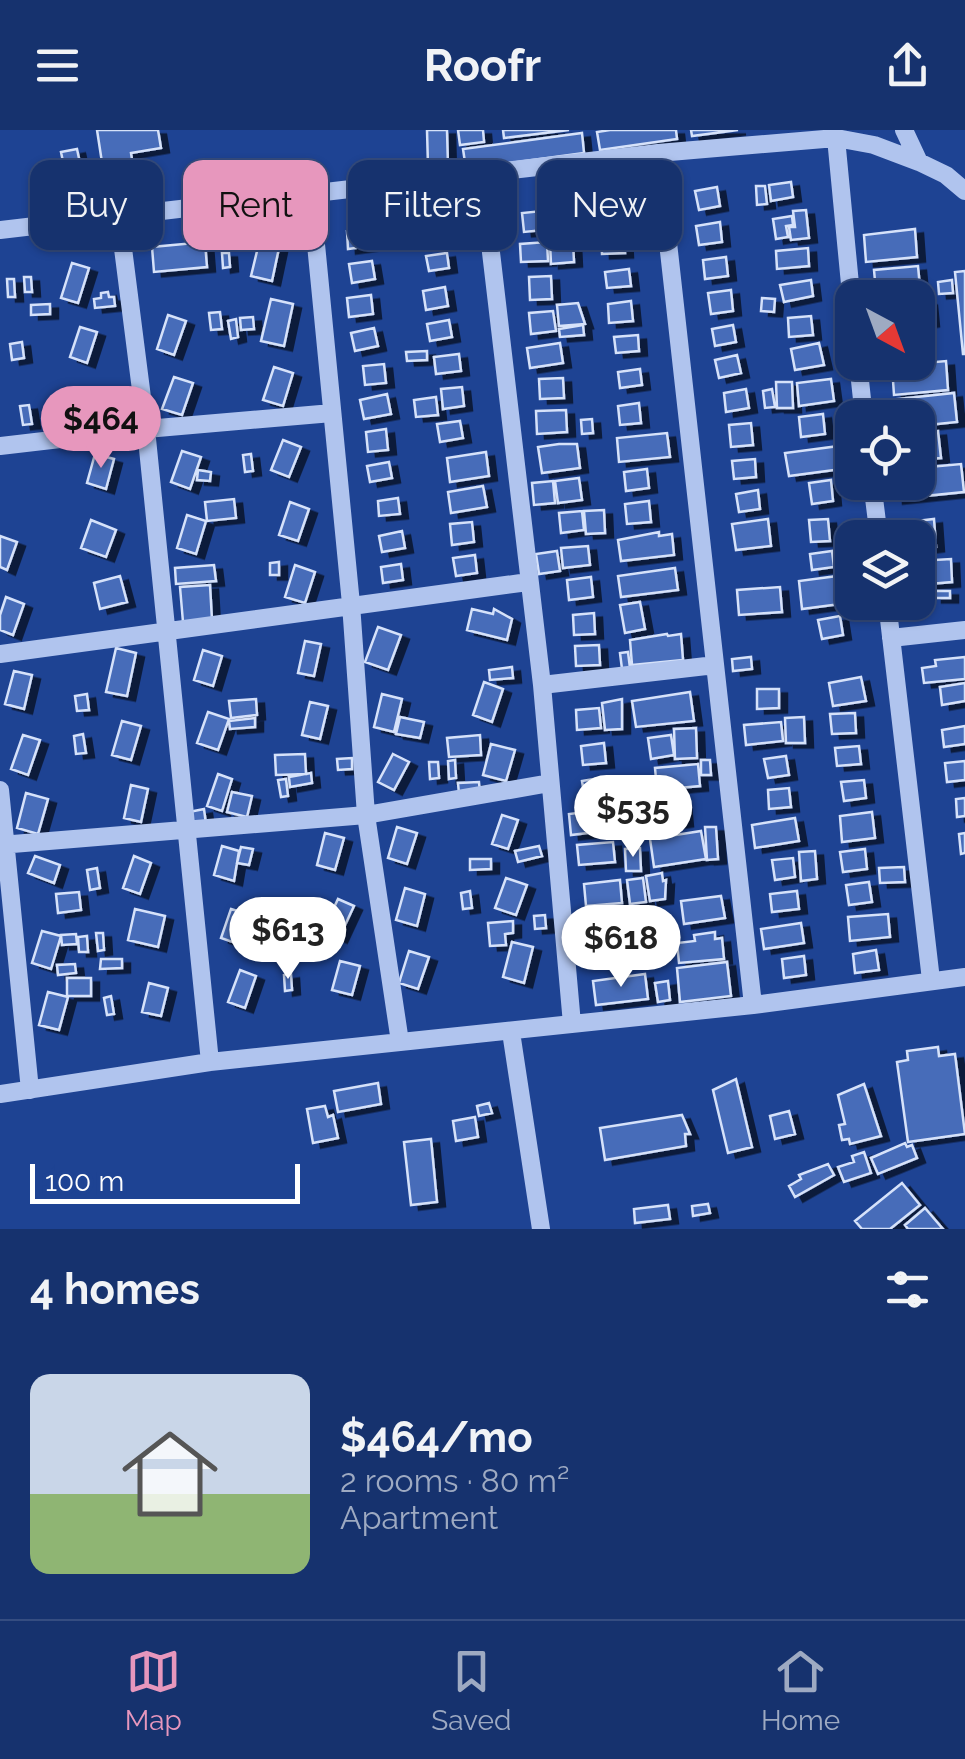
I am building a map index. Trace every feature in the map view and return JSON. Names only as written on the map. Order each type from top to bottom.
[{"type":"street","points":[[904,130],[919,162]]},
{"type":"street","points":[[836,138],[850,280]]},
{"type":"street","points":[[517,171],[658,153],[836,138],[874,145],[919,162],[946,175],[965,191]]},
{"type":"street","points":[[658,153],[754,1005]]},
{"type":"street","points":[[0,230],[30,227]]},
{"type":"street","points":[[122,250],[146,428],[210,1062]]},
{"type":"street","points":[[316,250],[351,604],[366,815],[400,1042]]},
{"type":"street","points":[[490,250],[542,685],[572,1024]]},
{"type":"street","points":[[0,446],[146,428],[332,412]]},
{"type":"street","points":[[0,654],[528,582]]},
{"type":"street","points":[[889,620],[931,980]]},
{"type":"street","points":[[891,638],[965,630]]},
{"type":"street","points":[[542,685],[715,665]]},
{"type":"street","points":[[3,844],[366,815],[550,783]]},
{"type":"street","points":[[0,790],[30,1090]]},
{"type":"street","points":[[0,1094],[210,1062],[754,1005],[965,977]]},
{"type":"street","points":[[511,1032],[541,1229]]},
{"type":"building","points":[[97,130],[158,130],[161,148],[131,153],[132,160],[102,160]]},
{"type":"building","points":[[427,130],[447,130],[448,160],[428,160]]},
{"type":"building","points":[[458,130],[483,130],[484,142],[460,145]]},
{"type":"building","points":[[503,130],[569,130],[504,138]]},
{"type":"building","points":[[676,130],[677,139],[600,150],[597,132]]},
{"type":"building","points":[[691,130],[738,130],[692,136]]},
{"type":"building","points":[[582,133],[584,153],[517,162],[465,160],[463,149]]},
{"type":"building","points":[[77,149],[79,160],[63,160],[61,152]]},
{"type":"building","points":[[791,182],[793,197],[771,201],[769,185]]},
{"type":"building","points":[[756,186],[765,186],[767,204],[757,205]]},
{"type":"building","points":[[717,187],[720,206],[699,210],[695,191]]},
{"type":"building","points":[[806,210],[809,238],[791,240],[789,227],[795,227],[793,211]]},
{"type":"building","points":[[537,212],[537,231],[524,232],[522,213]]},
{"type":"building","points":[[792,216],[793,225],[786,226],[788,237],[776,239],[773,219]]},
{"type":"building","points":[[720,222],[722,242],[699,245],[696,226]]},
{"type":"building","points":[[915,229],[917,257],[866,262],[864,235]]},
{"type":"building","points":[[537,243],[537,250],[547,250],[548,261],[521,262],[520,244]]},
{"type":"building","points":[[183,244],[183,250],[206,250],[207,267],[154,272],[152,250],[163,250],[163,246]]},
{"type":"building","points":[[808,248],[809,266],[777,269],[776,251]]},
{"type":"building","points":[[257,250],[279,250],[272,281],[251,276]]},
{"type":"building","points":[[550,250],[573,250],[574,262],[551,264]]},
{"type":"building","points":[[602,250],[625,250],[625,253],[602,254]]},
{"type":"building","points":[[222,253],[229,253],[230,267],[223,268]]},
{"type":"building","points":[[447,253],[449,268],[429,271],[426,256]]},
{"type":"building","points":[[726,257],[728,276],[705,279],[703,260]]},
{"type":"building","points":[[372,261],[375,279],[352,283],[349,264]]},
{"type":"building","points":[[72,263],[89,268],[78,303],[61,298]]},
{"type":"building","points":[[918,266],[919,280],[875,280],[874,270]]},
{"type":"building","points":[[629,269],[631,286],[607,288],[605,272]]},
{"type":"building","points":[[965,271],[965,354],[963,354],[955,272]]},
{"type":"building","points":[[551,276],[552,299],[530,300],[529,277]]},
{"type":"building","points":[[24,277],[31,277],[32,292],[25,292]]},
{"type":"building","points":[[7,279],[14,279],[15,297],[8,297]]},
{"type":"building","points":[[811,280],[813,296],[784,302],[780,285]]},
{"type":"building","points":[[952,280],[953,293],[939,294],[938,282]]},
{"type":"building","points":[[445,287],[448,306],[426,310],[423,291]]},
{"type":"building","points":[[731,290],[733,311],[711,314],[708,293]]},
{"type":"building","points":[[108,292],[109,297],[114,297],[115,306],[95,308],[94,299]]},
{"type":"building","points":[[371,295],[373,314],[349,317],[347,298]]},
{"type":"building","points":[[762,298],[775,299],[774,312],[761,311]]},
{"type":"building","points":[[271,299],[293,304],[284,346],[261,341]]},
{"type":"building","points":[[631,301],[633,321],[609,323],[608,304]]},
{"type":"building","points":[[578,303],[585,324],[559,326],[557,305]]},
{"type":"building","points":[[50,304],[50,314],[31,315],[31,305]]},
{"type":"building","points":[[553,311],[556,331],[531,334],[529,313]]},
{"type":"building","points":[[220,312],[222,329],[211,330],[209,313]]},
{"type":"building","points":[[168,315],[186,321],[174,355],[157,349]]},
{"type":"building","points":[[811,316],[813,335],[789,337],[788,318]]},
{"type":"building","points":[[253,317],[254,329],[241,330],[240,318]]},
{"type":"building","points":[[236,319],[238,337],[231,339],[228,321]]},
{"type":"building","points":[[449,320],[452,337],[430,341],[427,324]]},
{"type":"building","points":[[583,325],[584,335],[560,337],[559,329]]},
{"type":"building","points":[[733,325],[736,342],[715,346],[712,329]]},
{"type":"building","points":[[80,327],[97,332],[87,363],[70,357]]},
{"type":"building","points":[[374,328],[378,346],[355,351],[351,333]]},
{"type":"building","points":[[638,335],[639,351],[616,353],[614,337]]},
{"type":"building","points":[[22,342],[24,358],[12,360],[10,344]]},
{"type":"building","points":[[560,343],[563,363],[530,368],[527,348]]},
{"type":"building","points":[[819,343],[824,365],[795,370],[791,349]]},
{"type":"building","points":[[427,351],[427,360],[407,361],[406,352]]},
{"type":"building","points":[[459,354],[461,371],[436,374],[434,357]]},
{"type":"building","points":[[737,355],[741,373],[719,378],[715,360]]},
{"type":"building","points":[[946,361],[948,390],[894,395],[893,380],[935,380],[935,362]]},
{"type":"building","points":[[384,364],[386,383],[365,385],[363,366]]},
{"type":"building","points":[[274,367],[293,373],[283,406],[263,400]]},
{"type":"building","points":[[640,369],[642,385],[620,388],[618,372]]},
{"type":"building","points":[[174,377],[193,383],[182,415],[162,409]]},
{"type":"building","points":[[563,378],[564,398],[540,399],[539,379]]},
{"type":"building","points":[[831,379],[834,401],[799,406],[797,383]]},
{"type":"building","points":[[776,382],[792,382],[793,408],[777,408]]},
{"type":"building","points":[[462,387],[464,406],[443,409],[441,389]]},
{"type":"building","points":[[83,388],[104,394],[95,426],[74,420]]},
{"type":"building","points":[[746,389],[749,408],[726,412],[724,393]]},
{"type":"building","points":[[772,389],[775,407],[765,408],[763,391]]},
{"type":"building","points":[[954,393],[957,422],[935,424],[935,400],[888,400]]},
{"type":"building","points":[[387,394],[391,414],[364,419],[360,400]]},
{"type":"building","points":[[436,397],[438,415],[416,417],[414,400]]},
{"type":"building","points":[[639,403],[641,423],[620,425],[618,406]]},
{"type":"building","points":[[29,405],[32,424],[23,425],[20,406]]},
{"type":"building","points":[[566,410],[567,432],[537,434],[536,411]]},
{"type":"building","points":[[823,414],[825,434],[801,437],[799,417]]},
{"type":"building","points":[[592,419],[593,433],[582,434],[581,420]]},
{"type":"building","points":[[460,421],[463,438],[440,442],[437,424]]},
{"type":"building","points":[[751,423],[753,445],[731,447],[729,425]]},
{"type":"building","points":[[386,429],[388,450],[368,452],[366,432]]},
{"type":"building","points":[[938,431],[941,458],[935,459]]},
{"type":"building","points":[[667,433],[670,457],[619,462],[617,438]]},
{"type":"building","points":[[283,440],[301,447],[289,477],[271,470]]},
{"type":"building","points":[[577,444],[580,468],[542,473],[538,447]]},
{"type":"building","points":[[835,447],[835,470],[789,476],[785,453]]},
{"type":"building","points":[[182,451],[201,457],[190,489],[171,482]]},
{"type":"building","points":[[486,452],[489,476],[450,482],[447,458]]},
{"type":"building","points":[[95,454],[114,459],[106,489],[87,483]]},
{"type":"building","points":[[251,454],[253,471],[245,472],[243,455]]},
{"type":"building","points":[[755,459],[756,477],[734,479],[732,461]]},
{"type":"building","points":[[389,462],[392,478],[370,482],[367,466]]},
{"type":"building","points":[[961,464],[964,492],[935,495],[935,466]]},
{"type":"building","points":[[647,469],[649,488],[626,491],[624,472]]},
{"type":"building","points":[[198,470],[211,472],[210,481],[197,480]]},
{"type":"building","points":[[579,478],[582,500],[558,503],[555,481]]},
{"type":"building","points":[[831,480],[833,501],[812,504],[809,483]]},
{"type":"building","points":[[553,481],[555,503],[534,505],[532,483]]},
{"type":"building","points":[[483,486],[487,507],[451,513],[448,492]]},
{"type":"building","points":[[758,490],[760,509],[739,512],[736,494]]},
{"type":"building","points":[[398,498],[400,514],[379,516],[378,501]]},
{"type":"building","points":[[234,499],[236,518],[207,521],[205,502]]},
{"type":"building","points":[[649,501],[651,522],[627,524],[625,504]]},
{"type":"building","points":[[290,502],[309,509],[298,541],[279,535]]},
{"type":"building","points":[[604,510],[605,533],[586,534],[584,511]]},
{"type":"building","points":[[582,511],[584,530],[561,533],[559,513]]},
{"type":"building","points":[[187,515],[206,521],[196,554],[177,548]]},
{"type":"building","points":[[768,519],[771,546],[736,550],[732,524]]},
{"type":"building","points":[[828,519],[830,541],[811,542],[809,520]]},
{"type":"building","points":[[91,520],[116,530],[106,557],[81,548]]},
{"type":"building","points":[[472,522],[474,542],[452,545],[450,524]]},
{"type":"building","points":[[402,531],[405,548],[382,552],[379,536]]},
{"type":"building","points":[[659,532],[659,536],[672,534],[674,555],[621,561],[618,540]]},
{"type":"building","points":[[0,536],[17,542],[7,570],[0,567]]},
{"type":"building","points":[[588,546],[590,565],[563,568],[561,548]]},
{"type":"building","points":[[557,551],[560,571],[539,574],[536,554]]},
{"type":"building","points":[[832,551],[834,567],[812,570],[810,554]]},
{"type":"building","points":[[475,555],[477,573],[456,576],[453,558]]},
{"type":"building","points":[[951,559],[952,582],[935,584],[935,560]]},
{"type":"building","points":[[279,562],[279,575],[270,575],[270,563]]},
{"type":"building","points":[[401,564],[403,580],[383,583],[381,567]]},
{"type":"building","points":[[214,565],[216,581],[176,584],[175,568]]},
{"type":"building","points":[[295,565],[315,572],[305,603],[285,597]]},
{"type":"building","points":[[675,568],[678,590],[621,597],[618,576]]},
{"type":"building","points":[[120,576],[127,602],[100,609],[94,583]]},
{"type":"building","points":[[835,576],[835,605],[802,609],[799,581]]},
{"type":"building","points":[[591,577],[593,597],[569,600],[567,580]]},
{"type":"building","points":[[210,585],[212,620],[183,622],[180,587]]},
{"type":"building","points":[[780,587],[782,612],[739,615],[737,590]]},
{"type":"building","points":[[935,591],[950,591],[950,598],[935,598]]},
{"type":"building","points":[[6,597],[24,604],[13,635],[0,630]]},
{"type":"building","points":[[640,602],[645,629],[625,633],[620,605]]},
{"type":"building","points":[[472,609],[493,614],[494,609],[512,619],[507,640],[467,630]]},
{"type":"building","points":[[594,613],[595,634],[574,635],[573,615]]},
{"type":"building","points":[[835,617],[841,620],[843,635],[822,639],[818,620]]},
{"type":"building","points":[[378,627],[401,635],[388,670],[365,662]]},
{"type":"building","points":[[681,634],[683,660],[632,665],[630,640]]},
{"type":"building","points":[[305,641],[321,644],[314,676],[298,673]]},
{"type":"building","points":[[599,645],[600,665],[576,666],[575,646]]},
{"type":"building","points":[[116,648],[136,653],[127,696],[106,692]]},
{"type":"building","points":[[203,650],[222,656],[213,686],[194,680]]},
{"type":"building","points":[[628,652],[630,668],[622,669],[620,653]]},
{"type":"building","points":[[751,657],[752,669],[733,671],[732,659]]},
{"type":"building","points":[[965,657],[965,679],[924,683],[922,668],[936,666],[935,660]]},
{"type":"building","points":[[512,667],[513,678],[490,680],[489,670]]},
{"type":"building","points":[[14,671],[32,675],[24,709],[5,704]]},
{"type":"building","points":[[861,677],[866,701],[833,706],[829,683]]},
{"type":"building","points":[[484,682],[503,689],[492,722],[473,715]]},
{"type":"building","points":[[965,683],[965,701],[942,705],[940,687]]},
{"type":"building","points":[[757,689],[779,689],[779,708],[757,709]]},
{"type":"building","points":[[690,692],[694,721],[636,727],[632,701]]},
{"type":"building","points":[[87,694],[89,710],[77,711],[75,696]]},
{"type":"building","points":[[382,694],[402,699],[394,732],[374,727]]},
{"type":"building","points":[[256,699],[257,715],[231,718],[229,701]]},
{"type":"building","points":[[622,699],[622,729],[605,730],[602,703]]},
{"type":"building","points":[[310,702],[328,706],[320,739],[302,735]]},
{"type":"building","points":[[599,708],[601,728],[577,730],[576,710]]},
{"type":"building","points":[[208,712],[229,719],[218,750],[197,743]]},
{"type":"building","points":[[855,713],[856,733],[832,734],[830,714]]},
{"type":"building","points":[[400,717],[424,722],[420,738],[396,734]]},
{"type":"building","points":[[804,717],[805,743],[786,743],[785,718]]},
{"type":"building","points":[[255,718],[255,727],[230,729],[229,721]]},
{"type":"building","points":[[122,721],[141,726],[131,760],[112,755]]},
{"type":"building","points":[[781,722],[783,741],[746,745],[744,725]]},
{"type":"building","points":[[965,726],[965,744],[944,747],[942,730]]},
{"type":"building","points":[[696,728],[697,758],[675,759],[674,729]]},
{"type":"building","points":[[83,734],[86,753],[76,754],[74,736]]},
{"type":"building","points":[[23,735],[40,740],[28,775],[11,769]]},
{"type":"building","points":[[480,735],[481,755],[449,757],[447,738]]},
{"type":"building","points":[[671,735],[674,755],[651,759],[648,738]]},
{"type":"building","points":[[604,743],[606,763],[583,765],[581,746]]},
{"type":"building","points":[[491,744],[515,750],[506,781],[483,775]]},
{"type":"building","points":[[859,746],[861,764],[837,766],[835,748]]},
{"type":"building","points":[[305,754],[306,774],[276,775],[275,755]]},
{"type":"building","points":[[393,754],[409,762],[394,790],[378,782]]},
{"type":"building","points":[[786,756],[789,775],[768,778],[764,759]]},
{"type":"building","points":[[352,758],[352,769],[338,770],[337,759]]},
{"type":"building","points":[[455,760],[456,778],[449,779],[448,761]]},
{"type":"building","points":[[701,760],[710,760],[711,775],[701,775]]},
{"type":"building","points":[[965,761],[965,780],[947,782],[945,763]]},
{"type":"building","points":[[429,762],[438,762],[439,778],[430,779]]},
{"type":"building","points":[[698,764],[700,786],[657,790],[655,768]]},
{"type":"building","points":[[311,773],[312,783],[290,787],[289,777]]},
{"type":"building","points":[[218,774],[232,779],[222,811],[207,806]]},
{"type":"building","points":[[606,777],[609,796],[585,800],[582,781]]},
{"type":"building","points":[[286,779],[288,796],[281,797],[278,780]]},
{"type":"building","points":[[864,780],[866,798],[844,801],[841,782]]},
{"type":"building","points":[[479,782],[480,793],[459,794],[458,783]]},
{"type":"building","points":[[131,785],[148,789],[141,822],[124,818]]},
{"type":"building","points":[[789,788],[791,807],[769,809],[768,790]]},
{"type":"building","points":[[232,792],[252,796],[247,817],[227,812]]},
{"type":"building","points":[[26,793],[48,799],[38,834],[17,828]]},
{"type":"building","points":[[965,798],[965,816],[957,817],[956,799]]},
{"type":"building","points":[[683,802],[685,822],[662,825],[660,804]]},
{"type":"building","points":[[631,804],[634,833],[619,834],[615,806]]},
{"type":"building","points":[[204,809],[206,824],[192,827],[189,812]]},
{"type":"building","points":[[610,809],[612,830],[571,835],[569,814]]},
{"type":"building","points":[[872,812],[875,838],[842,842],[840,816]]},
{"type":"building","points":[[502,815],[518,820],[508,849],[492,844]]},
{"type":"building","points":[[795,818],[799,841],[755,848],[752,825]]},
{"type":"building","points":[[397,827],[417,833],[407,864],[388,858]]},
{"type":"building","points":[[705,827],[716,827],[718,859],[707,860]]},
{"type":"building","points":[[701,831],[706,859],[654,867],[650,839]]},
{"type":"building","points":[[325,833],[344,838],[335,870],[317,865]]},
{"type":"building","points":[[965,833],[965,853],[961,854],[959,834]]},
{"type":"building","points":[[613,842],[615,862],[579,865],[577,845]]},
{"type":"building","points":[[222,846],[239,851],[234,881],[214,875]]},
{"type":"building","points":[[539,846],[542,856],[518,862],[515,851]]},
{"type":"building","points":[[241,847],[253,849],[249,865],[237,863]]},
{"type":"building","points":[[640,848],[641,871],[626,871],[625,849]]},
{"type":"building","points":[[865,849],[867,869],[843,872],[840,852]]},
{"type":"building","points":[[815,851],[817,879],[801,881],[799,852]]},
{"type":"building","points":[[35,856],[60,865],[54,883],[28,873]]},
{"type":"building","points":[[134,856],[151,863],[140,894],[123,888]]},
{"type":"building","points":[[793,858],[795,877],[775,880],[772,860]]},
{"type":"building","points":[[470,859],[491,859],[491,869],[470,870]]},
{"type":"building","points":[[904,867],[905,882],[880,883],[879,868]]},
{"type":"building","points":[[97,868],[100,888],[90,890],[87,870]]},
{"type":"building","points":[[662,873],[663,881],[666,880],[665,899],[650,901],[646,876]]},
{"type":"building","points":[[506,878],[527,885],[516,915],[495,908]]},
{"type":"building","points":[[643,878],[646,902],[630,904],[627,880]]},
{"type":"building","points":[[620,880],[622,903],[586,906],[584,884]]},
{"type":"building","points":[[869,882],[872,902],[849,905],[846,885]]},
{"type":"building","points":[[405,888],[425,894],[417,926],[396,920]]},
{"type":"building","points":[[470,891],[472,908],[463,909],[461,893]]},
{"type":"building","points":[[797,891],[799,909],[772,912],[770,894]]},
{"type":"building","points":[[79,892],[81,910],[58,913],[56,894]]},
{"type":"building","points":[[721,896],[725,918],[684,924],[681,901]]},
{"type":"building","points":[[338,899],[354,906],[339,938],[323,931]]},
{"type":"building","points":[[135,909],[165,916],[158,947],[128,940]]},
{"type":"building","points":[[231,909],[251,915],[241,945],[221,938]]},
{"type":"building","points":[[630,911],[633,933],[585,939],[583,916]]},
{"type":"building","points":[[888,914],[890,937],[850,941],[848,917]]},
{"type":"building","points":[[545,915],[546,928],[535,929],[534,916]]},
{"type":"building","points":[[513,921],[513,933],[505,934],[506,945],[490,946],[488,923]]},
{"type":"building","points":[[801,923],[804,943],[764,949],[761,929]]},
{"type":"building","points":[[42,931],[61,936],[51,969],[32,963]]},
{"type":"building","points":[[715,932],[715,939],[722,938],[724,959],[679,963],[677,943],[695,941],[694,935]]},
{"type":"building","points":[[96,933],[103,933],[104,950],[98,951]]},
{"type":"building","points":[[76,934],[77,944],[62,945],[61,935]]},
{"type":"building","points":[[87,936],[88,952],[79,952],[78,937]]},
{"type":"building","points":[[512,942],[533,947],[524,983],[503,977]]},
{"type":"building","points":[[876,950],[879,970],[855,973],[853,954]]},
{"type":"building","points":[[409,951],[429,957],[418,989],[399,983]]},
{"type":"building","points":[[804,956],[806,975],[784,978],[782,959]]},
{"type":"building","points":[[101,959],[122,959],[122,968],[100,969]]},
{"type":"building","points":[[340,961],[360,966],[352,995],[332,990]]},
{"type":"building","points":[[727,962],[731,996],[680,1002],[677,968]]},
{"type":"building","points":[[75,964],[76,973],[58,975],[57,965]]},
{"type":"building","points":[[240,970],[256,976],[245,1008],[228,1002]]},
{"type":"building","points":[[291,974],[292,990],[285,991],[284,975]]},
{"type":"building","points":[[645,974],[648,999],[596,1005],[593,981]]},
{"type":"building","points":[[67,978],[91,978],[91,996],[67,996]]},
{"type":"building","points":[[668,981],[670,1000],[658,1002],[655,983]]},
{"type":"building","points":[[149,983],[168,988],[161,1016],[142,1012]]},
{"type":"building","points":[[48,992],[68,997],[59,1030],[39,1025]]},
{"type":"building","points":[[111,996],[114,1014],[107,1015],[104,998]]},
{"type":"building","points":[[938,1047],[939,1056],[955,1054],[965,1134],[908,1142],[897,1062],[908,1060],[907,1051]]},
{"type":"building","points":[[736,1079],[752,1147],[728,1153],[713,1090]]},
{"type":"building","points":[[378,1083],[381,1104],[338,1112],[334,1091]]},
{"type":"building","points":[[864,1084],[881,1136],[850,1144],[849,1139],[842,1140],[839,1125],[845,1124],[838,1095]]},
{"type":"building","points":[[489,1103],[492,1113],[479,1116],[477,1106]]},
{"type":"building","points":[[325,1106],[328,1117],[333,1115],[338,1138],[313,1143],[307,1109]]},
{"type":"building","points":[[789,1111],[795,1134],[775,1139],[770,1116]]},
{"type":"building","points":[[682,1115],[690,1134],[685,1134],[686,1146],[605,1160],[600,1128]]},
{"type":"building","points":[[475,1117],[478,1137],[456,1141],[453,1121]]},
{"type":"building","points":[[431,1139],[437,1202],[411,1205],[404,1142]]},
{"type":"building","points":[[905,1143],[907,1147],[912,1145],[917,1158],[878,1174],[871,1158]]},
{"type":"building","points":[[864,1152],[871,1173],[844,1182],[838,1167],[854,1162],[852,1156]]},
{"type":"building","points":[[828,1164],[834,1175],[795,1197],[789,1186],[801,1179],[799,1175]]},
{"type":"building","points":[[902,1183],[920,1205],[890,1229],[862,1229],[855,1221]]},
{"type":"building","points":[[708,1204],[710,1213],[693,1216],[692,1206]]},
{"type":"building","points":[[668,1205],[670,1219],[635,1223],[634,1209]]},
{"type":"building","points":[[925,1208],[943,1229],[908,1229],[905,1225]]}]
